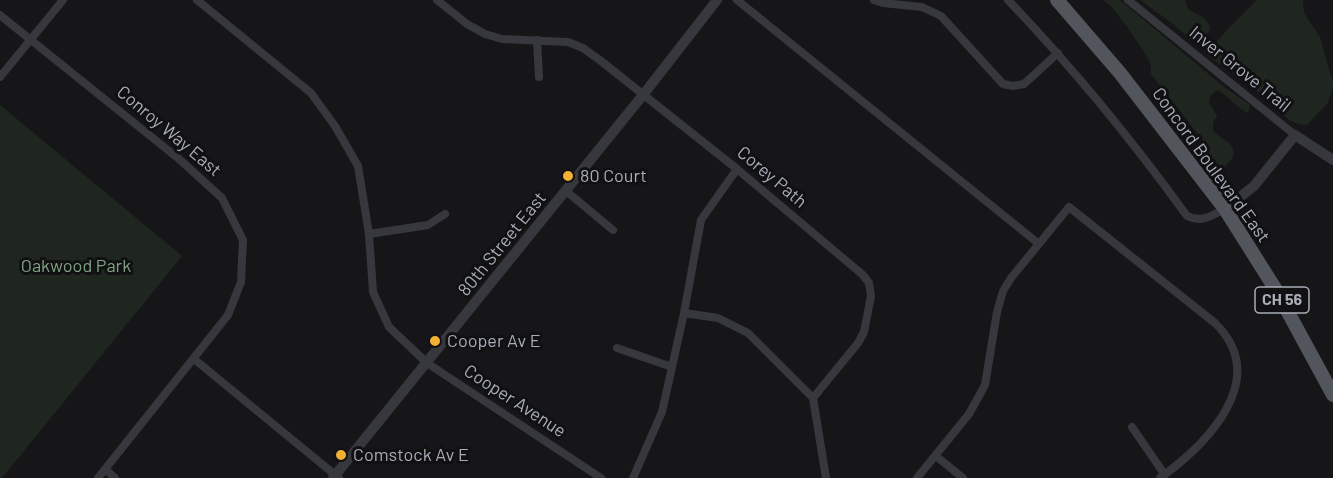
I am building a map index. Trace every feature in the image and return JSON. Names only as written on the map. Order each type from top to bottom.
[{"type":"main road","name":"Concord Boulevard East","points":[[1057,0],[1138,95],[1225,209],[1276,290],[1333,395]]},
{"type":"street","points":[[0,77],[63,0]]},
{"type":"street","name":"Cooper Avenue","points":[[197,0],[311,93],[335,126],[358,166],[369,234],[373,292],[389,327],[427,363],[602,478]]},
{"type":"street","name":"Corey Path","points":[[437,0],[467,24],[485,34],[502,39],[568,42],[583,48],[737,169],[863,275],[869,283],[871,296],[864,332],[858,343],[813,398]]},
{"type":"street","name":"80th Street East","points":[[336,477],[717,0]]},
{"type":"street","points":[[737,0],[1039,244]]},
{"type":"street","points":[[874,0],[883,3],[922,6],[941,16],[1004,84],[1013,86],[1024,84],[1058,53]]},
{"type":"street","name":"Inver Grove Trail","points":[[1128,0],[1295,135],[1333,160]]},
{"type":"street","points":[[1009,1],[1058,53],[1128,136],[1187,216],[1203,219],[1225,209],[1254,186],[1295,135]]},
{"type":"street","name":"Conroy Way East","points":[[0,15],[179,159],[222,198],[243,240],[241,282],[228,315],[98,478]]},
{"type":"street","points":[[537,40],[539,77]]},
{"type":"street","points":[[633,478],[662,412],[684,313],[701,220],[737,169]]},
{"type":"street","points":[[566,191],[613,230]]},
{"type":"street","points":[[917,478],[969,414],[985,385],[997,312],[1003,291],[1068,207],[1215,323],[1228,338],[1235,355],[1236,383],[1231,402],[1221,419],[1203,442],[1163,476],[1132,427]]},
{"type":"street","points":[[369,234],[428,225],[445,214]]},
{"type":"street","points":[[684,313],[718,318],[747,333],[813,398],[826,478]]},
{"type":"street","points":[[617,348],[672,367]]},
{"type":"street","points":[[194,359],[336,477]]},
{"type":"street","points":[[936,456],[963,478]]},
{"type":"street","points":[[105,469],[115,478]]},
{"type":"green space","points":[[1103,0],[1120,0],[1224,87],[1250,105],[1248,113],[1218,90],[1210,98],[1209,102],[1217,116],[1213,123],[1213,131],[1230,144],[1234,152],[1224,167],[1210,158],[1205,143],[1151,74],[1151,66],[1146,55],[1126,25]]},
{"type":"green space","points":[[1140,0],[1185,0],[1188,9],[1205,20],[1210,30],[1201,42],[1195,43]]},
{"type":"green space","points":[[1257,0],[1303,0],[1304,13],[1320,37],[1333,83],[1332,91],[1327,104],[1307,125],[1290,120],[1278,106],[1206,54]]},
{"type":"green space","name":"Oakwood Park","points":[[0,105],[182,256],[2,478],[0,478]]},
{"type":"place","name":"80 Court","points":[[568,176]]},
{"type":"place","name":"Cooper Av E","points":[[435,341]]},
{"type":"place","name":"Comstock Av E","points":[[341,455]]}]
